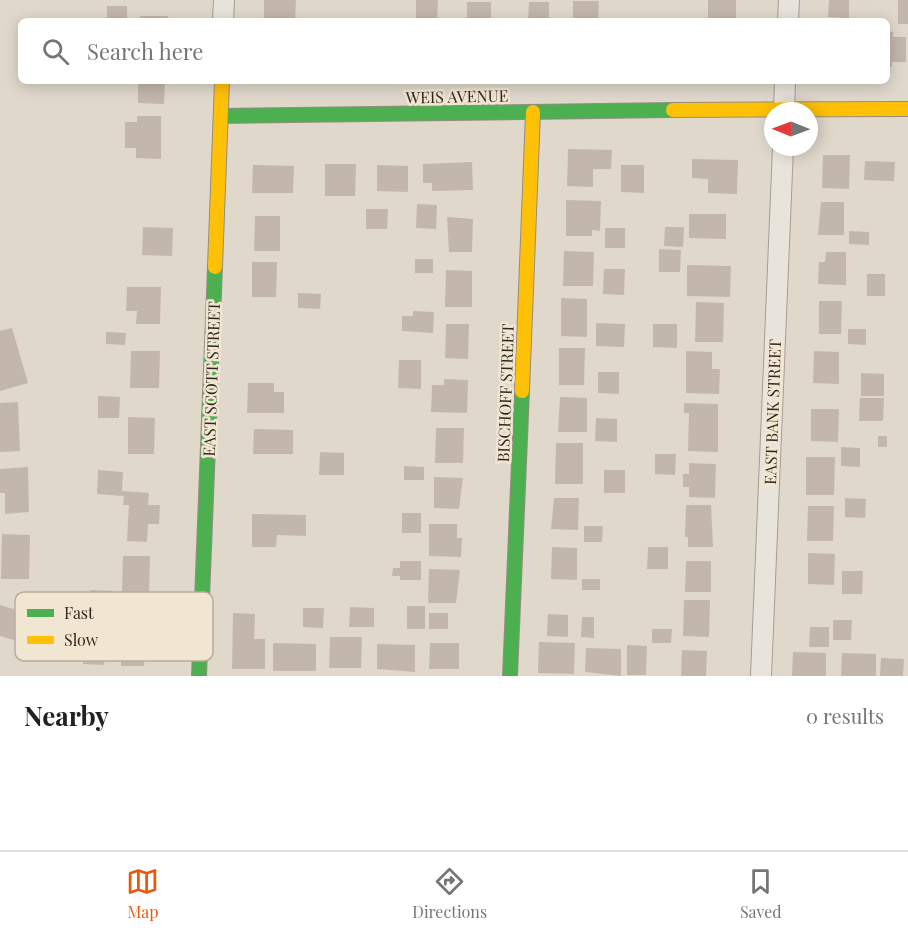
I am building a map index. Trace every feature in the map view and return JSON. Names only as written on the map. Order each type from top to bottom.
[{"type":"street","points":[[223,18],[224,0]]},
{"type":"street","points":[[788,18],[789,0]]},
{"type":"street","name":"EAST SCOTT STREET","points":[[202,592],[222,84]]},
{"type":"street","points":[[784,102],[786,84]]},
{"type":"street","name":"WEIS AVENUE","points":[[222,116],[764,109]]},
{"type":"street","name":"WEIS AVENUE","points":[[818,109],[908,109]]},
{"type":"street","name":"BISCHOFF STREET","points":[[510,676],[533,112]]},
{"type":"street","name":"EAST BANK STREET","points":[[761,676],[783,156]]},
{"type":"street","name":"EAST SCOTT STREET","points":[[199,676],[200,661]]},
{"type":"building","points":[[264,0],[296,0],[295,18],[264,18]]},
{"type":"building","points":[[416,0],[438,0],[437,18],[416,18]]},
{"type":"building","points":[[708,0],[736,0],[736,18],[708,18]]},
{"type":"building","points":[[829,0],[849,0],[849,18],[828,17]]},
{"type":"building","points":[[898,0],[908,0],[908,24],[898,24]]},
{"type":"building","points":[[573,1],[599,1],[598,18],[573,18]]},
{"type":"building","points":[[467,2],[491,2],[491,18],[467,18]]},
{"type":"building","points":[[529,2],[549,2],[549,18],[528,18]]},
{"type":"building","points":[[107,6],[127,6],[127,18],[107,18]]},
{"type":"building","points":[[140,16],[168,16],[168,18],[140,18]]},
{"type":"building","points":[[890,32],[893,32],[893,37],[906,37],[906,62],[892,62],[892,67],[890,67]]},
{"type":"building","points":[[138,84],[165,84],[164,104],[138,103]]},
{"type":"building","points":[[137,116],[161,116],[161,159],[136,158],[136,148],[125,148],[125,122],[137,122]]},
{"type":"building","points":[[568,149],[612,150],[611,169],[593,169],[593,187],[567,186]]},
{"type":"building","points":[[823,155],[850,155],[849,189],[822,188]]},
{"type":"building","points":[[692,159],[738,160],[737,194],[708,193],[708,179],[692,178]]},
{"type":"building","points":[[865,161],[895,162],[894,181],[864,180]]},
{"type":"building","points":[[472,162],[473,190],[432,191],[432,183],[423,183],[423,164]]},
{"type":"building","points":[[325,164],[356,164],[355,196],[325,196]]},
{"type":"building","points":[[253,165],[294,166],[293,193],[252,193]]},
{"type":"building","points":[[377,165],[408,166],[408,192],[377,191]]},
{"type":"building","points":[[621,165],[644,165],[644,193],[621,192]]},
{"type":"building","points":[[566,200],[601,201],[600,231],[592,230],[592,236],[566,236]]},
{"type":"building","points":[[821,202],[844,202],[844,235],[818,235]]},
{"type":"building","points":[[417,204],[437,205],[436,229],[416,228]]},
{"type":"building","points":[[366,209],[388,209],[387,229],[366,229]]},
{"type":"building","points":[[689,214],[726,214],[726,239],[689,238]]},
{"type":"building","points":[[255,216],[280,216],[280,251],[254,251]]},
{"type":"building","points":[[447,217],[473,219],[472,252],[449,252]]},
{"type":"building","points":[[143,227],[173,228],[172,256],[142,255]]},
{"type":"building","points":[[665,227],[684,227],[683,247],[664,246]]},
{"type":"building","points":[[605,228],[625,228],[625,248],[605,248]]},
{"type":"building","points":[[849,231],[869,232],[869,245],[849,244]]},
{"type":"building","points":[[659,249],[681,250],[680,272],[659,272]]},
{"type":"building","points":[[564,251],[594,252],[593,286],[563,286]]},
{"type":"building","points":[[826,252],[846,252],[846,285],[818,284],[819,262],[825,262]]},
{"type":"building","points":[[415,259],[433,259],[433,273],[415,273]]},
{"type":"building","points":[[252,262],[277,262],[276,297],[252,297]]},
{"type":"building","points":[[687,265],[731,266],[730,297],[687,296]]},
{"type":"building","points":[[604,269],[625,269],[624,295],[603,294]]},
{"type":"building","points":[[446,270],[472,271],[472,307],[445,307]]},
{"type":"building","points":[[867,274],[885,274],[885,296],[867,296]]},
{"type":"building","points":[[127,287],[161,287],[160,324],[136,324],[137,311],[126,311]]},
{"type":"building","points":[[298,293],[321,294],[320,309],[298,308]]},
{"type":"building","points":[[561,298],[587,299],[587,337],[561,336]]},
{"type":"building","points":[[819,301],[842,301],[841,334],[819,334]]},
{"type":"building","points":[[696,302],[724,303],[723,342],[695,342]]},
{"type":"building","points":[[413,311],[434,312],[433,333],[402,331],[402,316],[413,316]]},
{"type":"building","points":[[596,323],[625,324],[624,347],[596,346]]},
{"type":"building","points":[[446,324],[469,324],[468,359],[445,358]]},
{"type":"building","points":[[653,324],[677,324],[677,348],[653,347]]},
{"type":"building","points":[[12,328],[28,383],[0,391],[0,331]]},
{"type":"building","points":[[848,329],[866,329],[866,345],[848,344]]},
{"type":"building","points":[[106,332],[126,333],[125,345],[106,344]]},
{"type":"building","points":[[559,348],[585,348],[584,385],[559,385]]},
{"type":"building","points":[[131,351],[160,351],[159,388],[130,388]]},
{"type":"building","points":[[686,351],[712,352],[712,369],[720,369],[719,394],[686,393]]},
{"type":"building","points":[[814,351],[839,352],[839,384],[813,383]]},
{"type":"building","points":[[399,360],[421,360],[421,389],[398,388]]},
{"type":"building","points":[[598,372],[619,372],[619,394],[598,393]]},
{"type":"building","points":[[861,373],[884,374],[884,396],[861,396]]},
{"type":"building","points":[[444,379],[468,380],[467,413],[431,412],[432,385],[444,385]]},
{"type":"building","points":[[248,383],[274,383],[274,392],[284,392],[284,413],[247,413]]},
{"type":"building","points":[[98,396],[120,397],[119,418],[98,418]]},
{"type":"building","points":[[560,397],[587,398],[587,432],[558,432]]},
{"type":"building","points":[[860,398],[884,398],[883,421],[859,421]]},
{"type":"building","points":[[18,402],[20,451],[0,452],[0,403]]},
{"type":"building","points":[[684,403],[718,404],[718,452],[688,451],[689,413],[684,413]]},
{"type":"building","points":[[811,409],[839,409],[838,442],[811,441]]},
{"type":"building","points":[[128,417],[155,418],[154,454],[128,454]]},
{"type":"building","points":[[596,418],[617,419],[617,442],[595,441]]},
{"type":"building","points":[[436,428],[464,428],[463,463],[435,463]]},
{"type":"building","points":[[254,429],[293,430],[293,454],[253,454]]},
{"type":"building","points":[[878,436],[887,436],[887,447],[878,447]]},
{"type":"building","points":[[556,443],[583,443],[583,484],[555,484]]},
{"type":"building","points":[[841,447],[860,448],[860,467],[841,466]]},
{"type":"building","points":[[320,452],[344,453],[344,475],[319,475]]},
{"type":"building","points":[[655,454],[676,454],[675,475],[655,474]]},
{"type":"building","points":[[806,457],[835,457],[834,495],[806,495]]},
{"type":"building","points":[[689,463],[716,464],[715,498],[689,497],[689,487],[683,487],[683,474],[689,474]]},
{"type":"building","points":[[404,466],[424,467],[424,480],[404,480]]},
{"type":"building","points":[[28,467],[29,512],[5,514],[5,493],[0,493],[0,469]]},
{"type":"building","points":[[98,470],[123,472],[122,491],[149,493],[148,505],[160,505],[159,524],[148,524],[147,542],[127,541],[129,505],[123,505],[124,496],[97,494]]},
{"type":"building","points":[[604,470],[625,470],[625,493],[604,493]]},
{"type":"building","points":[[434,477],[463,478],[459,509],[434,508]]},
{"type":"building","points":[[554,498],[579,498],[578,530],[551,529]]},
{"type":"building","points":[[845,498],[866,499],[865,518],[845,517]]},
{"type":"building","points":[[686,505],[711,505],[713,547],[688,547],[688,537],[685,537]]},
{"type":"building","points":[[808,506],[834,506],[833,541],[807,541]]},
{"type":"building","points":[[402,513],[421,513],[421,533],[402,533]]},
{"type":"building","points":[[252,514],[306,515],[306,536],[277,535],[276,547],[252,547]]},
{"type":"building","points":[[429,524],[457,524],[457,538],[462,538],[461,557],[429,556]]},
{"type":"building","points":[[584,526],[603,526],[602,542],[584,542]]},
{"type":"building","points":[[2,534],[30,535],[29,579],[1,579]]},
{"type":"building","points":[[552,547],[577,548],[577,580],[551,579]]},
{"type":"building","points":[[648,547],[668,547],[668,569],[647,569]]},
{"type":"building","points":[[808,553],[835,554],[834,585],[808,584]]},
{"type":"building","points":[[123,556],[150,556],[149,592],[122,592]]},
{"type":"building","points":[[400,561],[421,561],[421,580],[400,580],[400,576],[392,576],[393,568],[400,568]]},
{"type":"building","points":[[686,561],[711,561],[711,592],[685,592]]},
{"type":"building","points":[[429,569],[460,570],[456,603],[428,603]]},
{"type":"building","points":[[842,571],[863,571],[862,594],[842,594]]},
{"type":"building","points":[[582,579],[600,579],[600,590],[582,590]]},
{"type":"building","points":[[90,590],[112,591],[112,592],[90,592]]},
{"type":"building","points":[[684,600],[710,600],[709,637],[683,636]]},
{"type":"building","points":[[0,605],[15,610],[15,640],[0,636]]},
{"type":"building","points":[[407,606],[425,606],[425,629],[407,629]]},
{"type":"building","points":[[350,607],[374,608],[374,627],[349,627]]},
{"type":"building","points":[[303,608],[324,608],[323,628],[303,627]]},
{"type":"building","points":[[233,613],[255,614],[254,639],[265,639],[265,669],[232,669]]},
{"type":"building","points":[[429,613],[448,613],[448,629],[429,629]]},
{"type":"building","points":[[548,614],[568,615],[568,637],[547,636]]},
{"type":"building","points":[[582,617],[594,617],[594,638],[581,637]]},
{"type":"building","points":[[833,620],[852,620],[851,640],[833,640]]},
{"type":"building","points":[[810,627],[829,627],[829,647],[809,647]]},
{"type":"building","points":[[652,629],[672,629],[671,643],[652,643]]},
{"type":"building","points":[[330,637],[362,637],[361,668],[329,668]]},
{"type":"building","points":[[539,642],[575,643],[574,674],[538,673]]},
{"type":"building","points":[[273,643],[316,644],[316,671],[273,671]]},
{"type":"building","points":[[430,643],[459,643],[459,669],[429,669]]},
{"type":"building","points":[[377,644],[415,645],[415,672],[377,669]]},
{"type":"building","points":[[627,645],[647,646],[646,675],[627,675]]},
{"type":"building","points":[[586,648],[621,649],[621,676],[585,672]]},
{"type":"building","points":[[682,650],[707,651],[706,676],[681,676]]},
{"type":"building","points":[[793,652],[826,653],[826,676],[792,676]]},
{"type":"building","points":[[842,653],[876,654],[876,676],[841,676]]},
{"type":"building","points":[[881,658],[904,659],[903,676],[880,676]]},
{"type":"building","points":[[83,661],[104,661],[104,665],[83,664]]},
{"type":"building","points":[[121,661],[144,661],[144,666],[121,666]]},
{"type":"traffic: fast","points":[[222,116],[673,110]]},
{"type":"traffic: fast","points":[[202,592],[215,267]]},
{"type":"traffic: fast","points":[[510,676],[522,391]]},
{"type":"traffic: fast","points":[[199,676],[200,661]]},
{"type":"traffic: slow","points":[[215,267],[222,84]]},
{"type":"traffic: slow","points":[[673,110],[908,109]]},
{"type":"traffic: slow","points":[[522,391],[533,112]]}]
